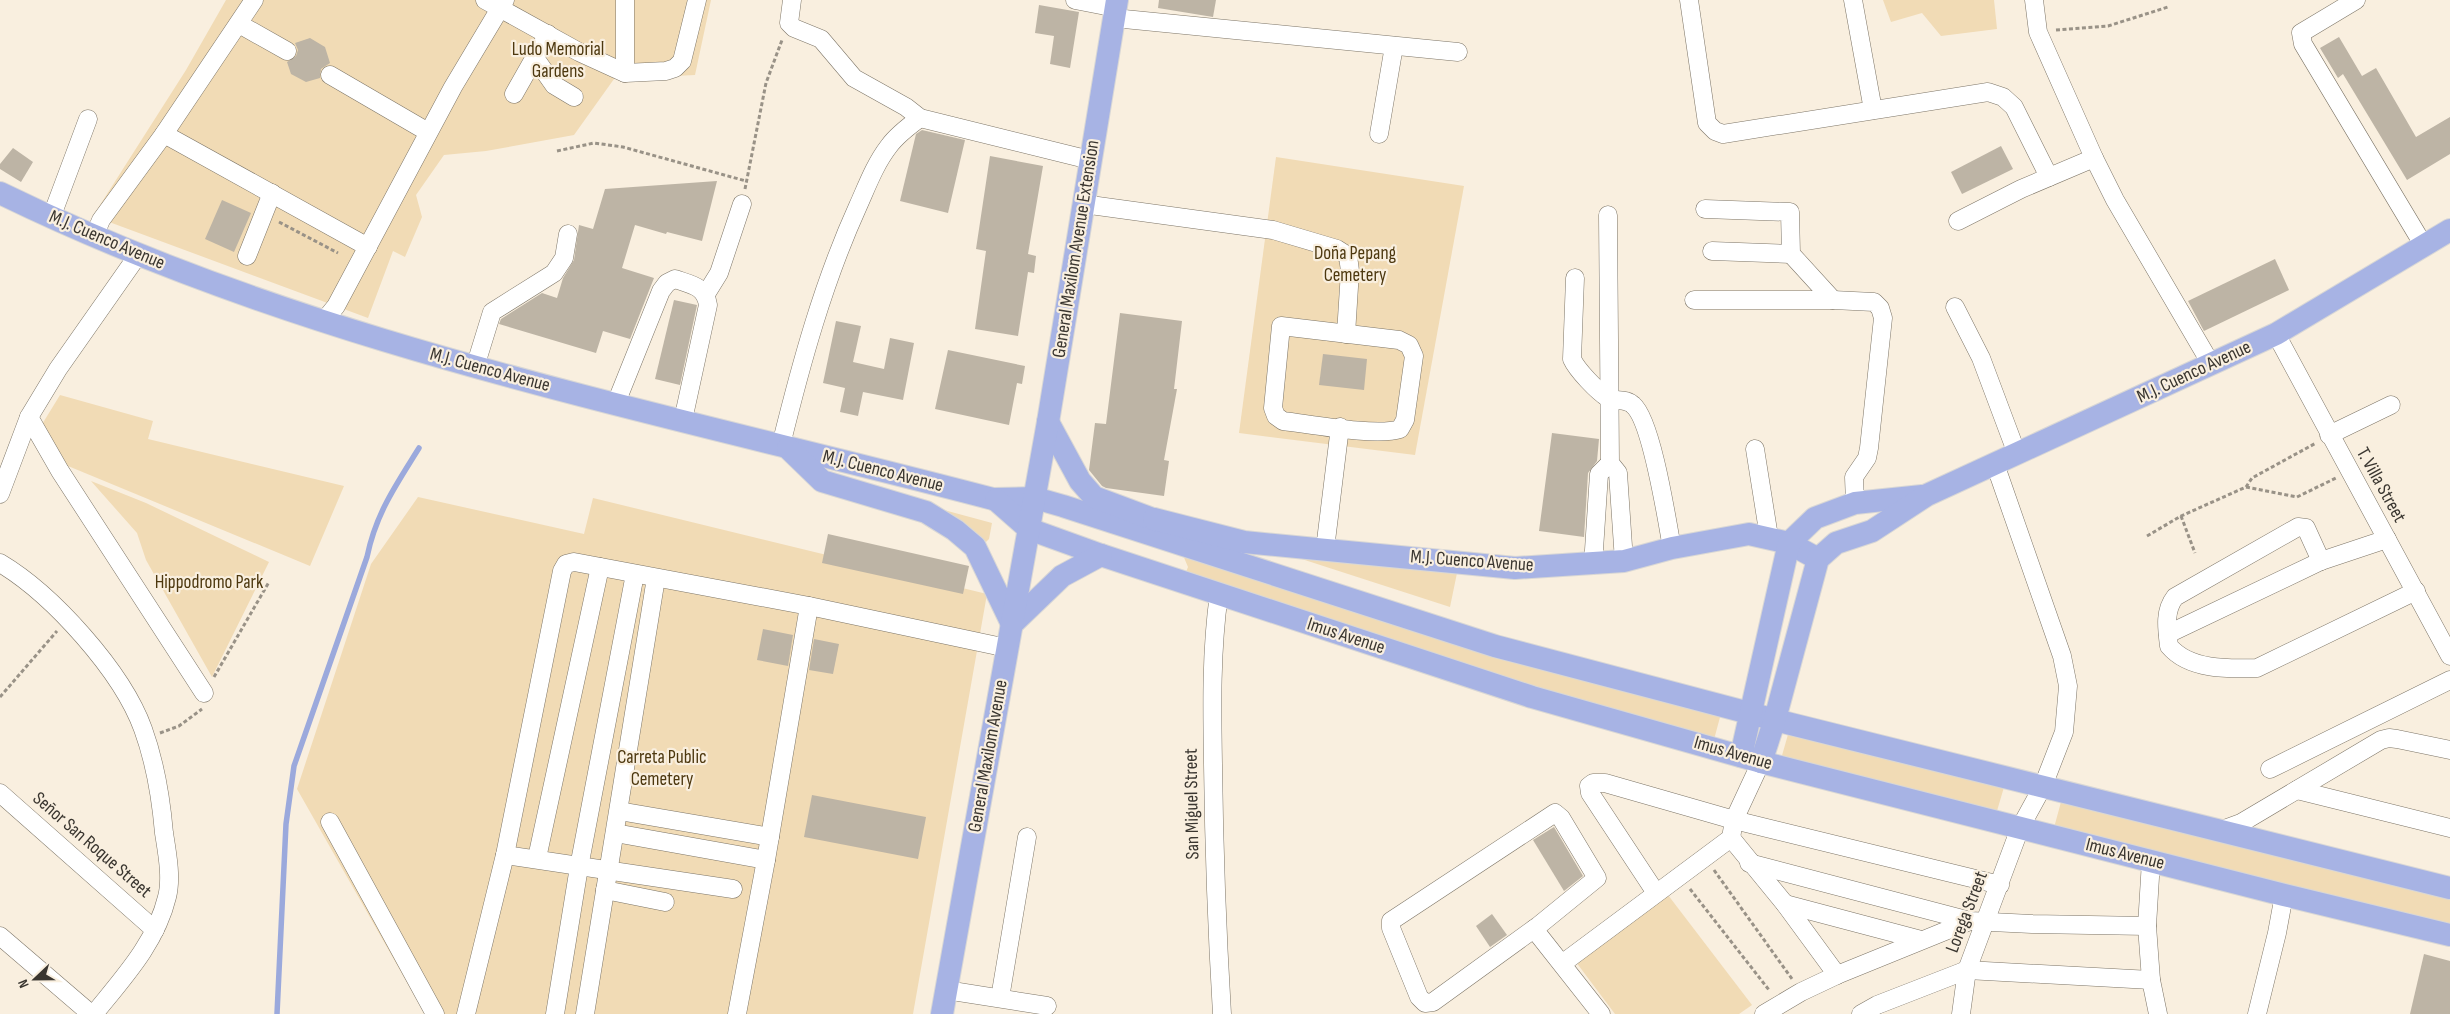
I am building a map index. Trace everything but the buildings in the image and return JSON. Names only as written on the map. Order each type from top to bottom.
[{"type":"main road","name":"General Maxilom Avenue Extension","points":[[1035,498],[1116,9]]},
{"type":"main road","name":"M.J. Cuenco Avenue","points":[[0,193],[51,218],[138,255],[323,322],[475,367],[996,500],[1035,498]]},
{"type":"main road","name":"M.J. Cuenco Avenue","points":[[1154,519],[1244,542],[1515,568],[1593,565],[1624,561],[1672,548],[1749,534],[1779,540],[1818,559],[1836,543],[1872,530],[1927,495],[2276,334],[2450,230]]},
{"type":"main road","points":[[1048,422],[1080,482],[1094,497],[1154,519],[1167,527],[1177,541]]},
{"type":"main road","points":[[784,446],[822,480],[926,512],[955,530],[974,547],[1012,624],[1062,576],[1101,556]]},
{"type":"main road","name":"M.J. Cuenco Avenue","points":[[1779,540],[1815,518],[1855,503],[1927,495]]},
{"type":"main road","name":"General Maxilom Avenue","points":[[942,1014],[1035,498]]},
{"type":"main road","name":"Imus Avenue","points":[[1035,498],[1177,541],[1495,646],[1775,719],[2450,888]]},
{"type":"main road","name":"M.J. Cuenco Avenue","points":[[996,500],[1029,528]]},
{"type":"main road","name":"Imus Avenue","points":[[1029,528],[1101,556],[1532,697],[1751,759],[2284,895],[2450,935]]},
{"type":"main road","points":[[1751,759],[1752,713],[1779,540]]},
{"type":"main road","points":[[1751,759],[1775,719],[1818,559]]},
{"type":"street","points":[[94,237],[101,220],[164,134],[254,0]]},
{"type":"street","points":[[625,0],[625,73]]},
{"type":"street","points":[[323,322],[336,306],[497,2],[548,34],[625,73],[666,71],[675,68],[682,61],[697,0]]},
{"type":"street","points":[[792,0],[789,23],[822,39],[854,78],[906,107],[920,118],[1090,160]]},
{"type":"street","points":[[1074,0],[1116,9],[1394,46],[1458,52]]},
{"type":"street","points":[[1689,0],[1707,123],[1715,131],[1723,134],[1988,92],[2003,97],[2014,107],[2049,176]]},
{"type":"street","points":[[1853,0],[1873,110]]},
{"type":"street","points":[[2034,0],[2038,32],[2094,158],[2115,200],[2211,364]]},
{"type":"street","points":[[2356,0],[2301,33],[2303,44],[2424,246]]},
{"type":"street","points":[[239,24],[287,51]]},
{"type":"street","points":[[514,94],[548,34]]},
{"type":"street","points":[[1379,134],[1394,46]]},
{"type":"street","points":[[535,58],[554,85],[574,97]]},
{"type":"street","points":[[330,75],[428,132]]},
{"type":"street","points":[[784,446],[796,383],[822,299],[849,225],[877,162],[890,145],[920,118]]},
{"type":"street","points":[[51,218],[88,119]]},
{"type":"street","points":[[164,134],[368,247]]},
{"type":"street","points":[[1958,221],[2049,176],[2094,158]]},
{"type":"street","points":[[247,256],[272,194]]},
{"type":"street","points":[[706,294],[719,273],[742,204]]},
{"type":"street","points":[[1083,204],[1273,230],[1337,249],[1348,256],[1350,271],[1346,334]]},
{"type":"street","points":[[1705,208],[1790,212],[1791,254],[1833,300]]},
{"type":"street","points":[[1608,215],[1610,463],[1618,473],[1624,561]]},
{"type":"street","points":[[475,367],[492,312],[554,273],[564,258],[568,234]]},
{"type":"street","points":[[1712,252],[1791,254]]},
{"type":"street","points":[[0,494],[29,417],[58,369],[138,255]]},
{"type":"street","points":[[1575,278],[1572,359],[1578,370],[1609,398],[1624,400],[1633,405],[1641,415],[1662,488],[1672,548]]},
{"type":"street","points":[[616,403],[661,291],[667,283],[675,279],[700,288],[706,294],[708,305],[683,420]]},
{"type":"street","points":[[1694,300],[1833,300],[1874,302],[1880,308],[1883,318],[1869,448],[1867,458],[1854,477],[1855,503]]},
{"type":"street","points":[[1955,307],[1981,358],[2017,454]]},
{"type":"street","points":[[1281,326],[1346,334],[1399,340],[1409,345],[1414,356],[1405,420],[1400,429],[1390,432],[1282,421],[1276,416],[1273,408],[1281,326]]},
{"type":"street","name":"T. Villa Street","points":[[2276,334],[2450,656]]},
{"type":"street","points":[[2329,435],[2391,405]]},
{"type":"street","points":[[29,417],[60,471],[204,693]]},
{"type":"street","points":[[1325,549],[1340,427]]},
{"type":"street","points":[[1755,449],[1779,540]]},
{"type":"street","points":[[1593,565],[1599,474],[1610,463]]},
{"type":"street","name":"Lorega Street","points":[[1961,1014],[1967,970],[1977,921],[2000,885],[2020,828],[2043,786],[2064,732],[2068,686],[2062,656],[1994,464]]},
{"type":"street","points":[[2321,561],[2306,528],[2298,527],[2175,597],[2169,604],[2167,613],[2169,646],[2184,658],[2231,669],[2257,668],[2416,591]]},
{"type":"street","points":[[2168,634],[2321,561],[2387,539]]},
{"type":"street","points":[[0,562],[19,574],[68,619],[114,675],[143,728],[160,792],[167,856],[168,896],[156,930],[143,952],[92,1014],[0,936]]},
{"type":"street","points":[[466,1014],[505,855],[562,571],[566,564],[574,562],[808,606],[1007,648]]},
{"type":"street","points":[[537,858],[600,567]]},
{"type":"street","points":[[555,1014],[579,867],[636,574]]},
{"type":"street","points":[[585,1014],[656,578]]},
{"type":"street","name":"San Miguel Street","points":[[1219,594],[1214,629],[1212,677],[1214,870],[1222,1014]]},
{"type":"street","points":[[737,1014],[766,860],[808,606]]},
{"type":"street","points":[[2270,769],[2450,680]]},
{"type":"street","points":[[2222,830],[2241,823],[2389,738],[2450,750]]},
{"type":"street","points":[[1563,963],[1731,838],[1734,820],[1747,789],[1751,759]]},
{"type":"street","points":[[1656,893],[1590,793],[1589,786],[1593,783],[1605,784],[1734,820],[2000,885]]},
{"type":"street","points":[[2298,790],[2450,828]]},
{"type":"street","name":"Señor San Roque Street","points":[[0,793],[156,930]]},
{"type":"street","points":[[619,811],[770,837]]},
{"type":"street","points":[[1555,813],[1561,818],[1597,878],[1534,929],[1433,1002],[1425,1003],[1419,997],[1391,928],[1391,921],[1555,813]]},
{"type":"street","points":[[330,822],[435,1014]]},
{"type":"street","points":[[615,833],[766,860]]},
{"type":"street","points":[[1000,998],[1027,837]]},
{"type":"street","points":[[1731,838],[1749,863],[1785,904],[1837,975]]},
{"type":"street","points":[[505,855],[537,858],[579,867],[732,889]]},
{"type":"street","points":[[2151,860],[2147,926],[2151,980],[2158,1014]]},
{"type":"street","points":[[1749,863],[1977,921],[2147,926]]},
{"type":"street","points":[[605,890],[665,902]]},
{"type":"street","points":[[2257,1014],[2278,933],[2284,895]]},
{"type":"street","points":[[1785,904],[1921,940]]},
{"type":"street","points":[[1764,1014],[1800,992],[1837,975],[1921,940],[1977,921]]},
{"type":"street","points":[[1534,929],[1563,963],[1601,1014]]},
{"type":"street","points":[[1861,1014],[1885,1001],[1967,970],[2151,980]]},
{"type":"street","points":[[946,990],[1047,1006]]},
{"type":"path","points":[[2038,32],[2108,26],[2168,7]]},
{"type":"path","points":[[742,204],[766,83],[789,23]]},
{"type":"path","points":[[557,151],[594,143],[622,147],[746,182]]},
{"type":"path","points":[[263,213],[358,264]]},
{"type":"path","points":[[2147,536],[2181,516],[2246,487],[2252,478],[2329,435]]},
{"type":"path","points":[[2246,487],[2296,497],[2350,472]]},
{"type":"path","points":[[2181,516],[2195,553]]},
{"type":"path","points":[[146,738],[179,726],[193,717],[206,704],[204,693],[268,582]]},
{"type":"path","points":[[0,697],[68,619]]},
{"type":"path","points":[[1705,858],[1800,992]]},
{"type":"path","points":[[1680,876],[1780,1005]]},
{"type":"green space","name":"Ludo Memorial Gardens","points":[[226,0],[711,0],[695,75],[614,79],[574,135],[486,151],[444,155],[416,195],[422,217],[405,257],[393,251],[368,318],[93,216],[186,70]]},
{"type":"green space","points":[[1883,0],[1994,0],[1997,29],[1941,36],[1922,13],[1891,22]]},
{"type":"green space","name":"Doña Pepang Cemetery","points":[[1276,157],[1464,186],[1415,455],[1239,433]]},
{"type":"green space","points":[[60,395],[153,421],[148,439],[344,486],[310,566],[68,466],[41,426]]},
{"type":"green space","name":"Hippodromo Park","points":[[91,481],[146,503],[269,562],[212,677],[146,560],[137,533]]},
{"type":"green space","name":"Carreta Public Cemetery","points":[[418,497],[584,534],[593,498],[987,594],[913,1014],[425,1014],[297,789],[371,564]]},
{"type":"green space","points":[[944,510],[992,523],[989,539],[986,542]]},
{"type":"green space","points":[[1177,541],[1723,706],[1712,747],[1182,582],[1188,567]]},
{"type":"green space","points":[[1252,543],[1457,573],[1450,607]]},
{"type":"green space","points":[[1791,724],[2007,777],[1994,821],[1779,766]]},
{"type":"green space","points":[[2064,791],[2450,888],[2450,934],[2052,835]]},
{"type":"green space","points":[[1668,895],[1752,1005],[1739,1014],[1615,1014],[1576,962]]},
{"type":"waterway","points":[[277,1014],[286,824],[294,766],[381,513],[402,474],[419,448]]}]
